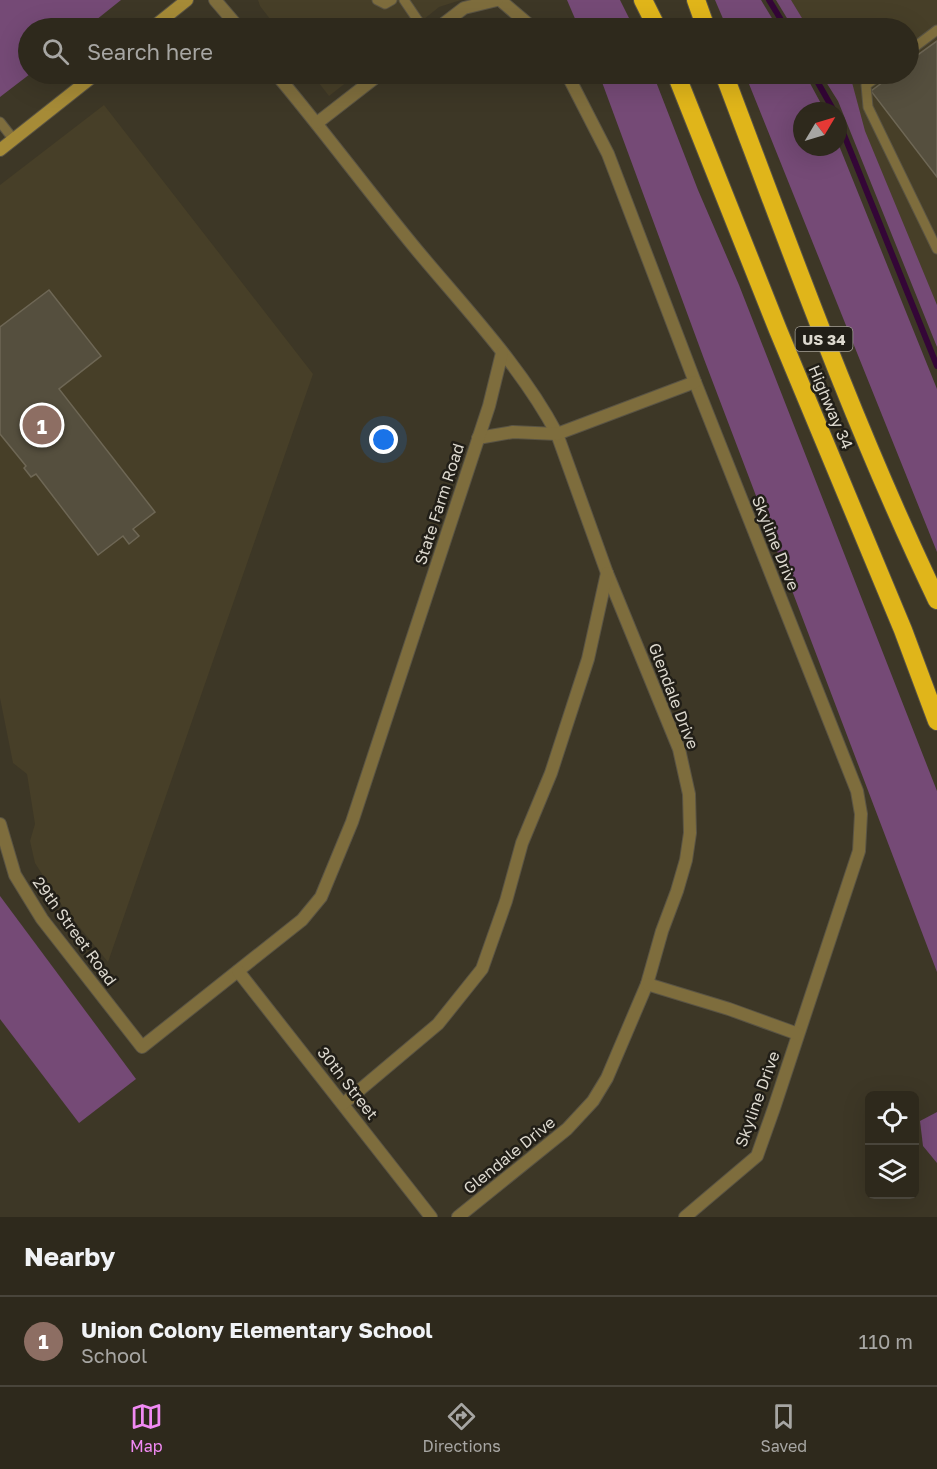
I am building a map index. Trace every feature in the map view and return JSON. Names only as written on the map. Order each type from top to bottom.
[{"type":"highway","points":[[643,0],[652,18]]},
{"type":"highway","points":[[696,0],[702,18]]},
{"type":"highway","name":"Highway 34","points":[[680,84],[778,330],[903,630],[937,721]]},
{"type":"highway","name":"Highway 34","points":[[728,84],[840,380],[896,514],[937,600]]},
{"type":"highway","points":[[903,630],[937,693]]},
{"type":"main road","points":[[164,18],[187,0]]},
{"type":"main road","points":[[0,150],[84,84]]},
{"type":"street","points":[[214,0],[230,18]]},
{"type":"street","points":[[451,18],[464,8],[499,0],[521,18]]},
{"type":"street","points":[[284,84],[502,353]]},
{"type":"street","points":[[317,123],[367,84]]},
{"type":"street","name":"Skyline Drive","points":[[572,84],[608,154],[856,791],[861,814],[859,851],[756,1156],[685,1217]]},
{"type":"street","name":"Glendale Drive","points":[[458,1217],[567,1129],[593,1101],[608,1078],[647,984],[686,860],[690,833],[689,794],[679,749],[607,573],[557,434],[546,414],[502,353]]},
{"type":"street","name":"State Farm Road","points":[[142,1047],[302,920],[321,897],[355,813],[478,438],[502,353]]},
{"type":"street","points":[[478,438],[513,432],[557,434],[695,382]]},
{"type":"street","points":[[343,1104],[438,1024],[482,969],[506,901],[522,843],[551,773],[588,659],[607,573]]},
{"type":"street","name":"29th Street Road","points":[[0,824],[15,875],[42,919],[142,1047]]},
{"type":"street","name":"30th Street","points":[[238,971],[431,1217]]},
{"type":"street","name":"Skyline Drive","points":[[647,984],[729,1009],[798,1034]]},
{"type":"lane","points":[[377,0],[385,4],[392,0]]},
{"type":"lane","points":[[404,0],[416,18]]},
{"type":"lane","points":[[919,44],[937,30]]},
{"type":"lane","points":[[867,84],[868,107],[937,249]]},
{"type":"lane","points":[[0,122],[14,140]]},
{"type":"shaded area","points":[[0,0],[121,0],[98,18],[18,18],[18,83],[0,97]]},
{"type":"shaded area","points":[[258,0],[461,0],[439,7],[425,18],[269,18]]},
{"type":"shaded area","points":[[567,0],[620,0],[629,18],[575,18]]},
{"type":"shaded area","points":[[715,0],[761,0],[772,18],[723,18]]},
{"type":"shaded area","points":[[776,0],[937,0],[937,313],[847,120],[847,102],[838,102],[827,84],[919,84],[919,18],[787,18]]},
{"type":"shaded area","points":[[776,0],[791,0],[802,18],[787,18]]},
{"type":"shaded area","points":[[320,84],[344,84],[329,96]]},
{"type":"shaded area","points":[[603,84],[657,84],[698,190],[739,285],[937,791],[937,972],[704,359]]},
{"type":"shaded area","points":[[749,84],[810,84],[820,102],[793,102],[793,156],[843,156],[937,389],[937,552]]},
{"type":"shaded area","points":[[827,84],[852,84],[865,131],[937,305],[937,347],[847,123],[847,102],[838,102]]},
{"type":"shaded area","points":[[104,105],[313,374],[108,962],[63,907],[35,863],[30,841],[35,824],[27,774],[13,763],[0,698],[0,185]]},
{"type":"shaded area","points":[[0,896],[136,1079],[79,1123],[0,1019]]},
{"type":"shaded area","points":[[937,1112],[937,1163],[923,1146],[920,1121]]},
{"type":"building","points":[[937,41],[937,177],[871,91],[880,84],[919,84],[919,54]]},
{"type":"building","points":[[49,290],[101,356],[59,389],[155,512],[133,529],[139,536],[129,544],[123,536],[98,555],[36,474],[31,477],[24,468],[26,466],[0,434],[0,327]]},
{"type":"waterway","points":[[769,0],[780,18]]},
{"type":"waterway","points":[[819,84],[829,102]]},
{"type":"waterway","points":[[847,142],[937,366]]},
{"type":"place","name":"Union Colony Elementary School","points":[[42,425]]}]
